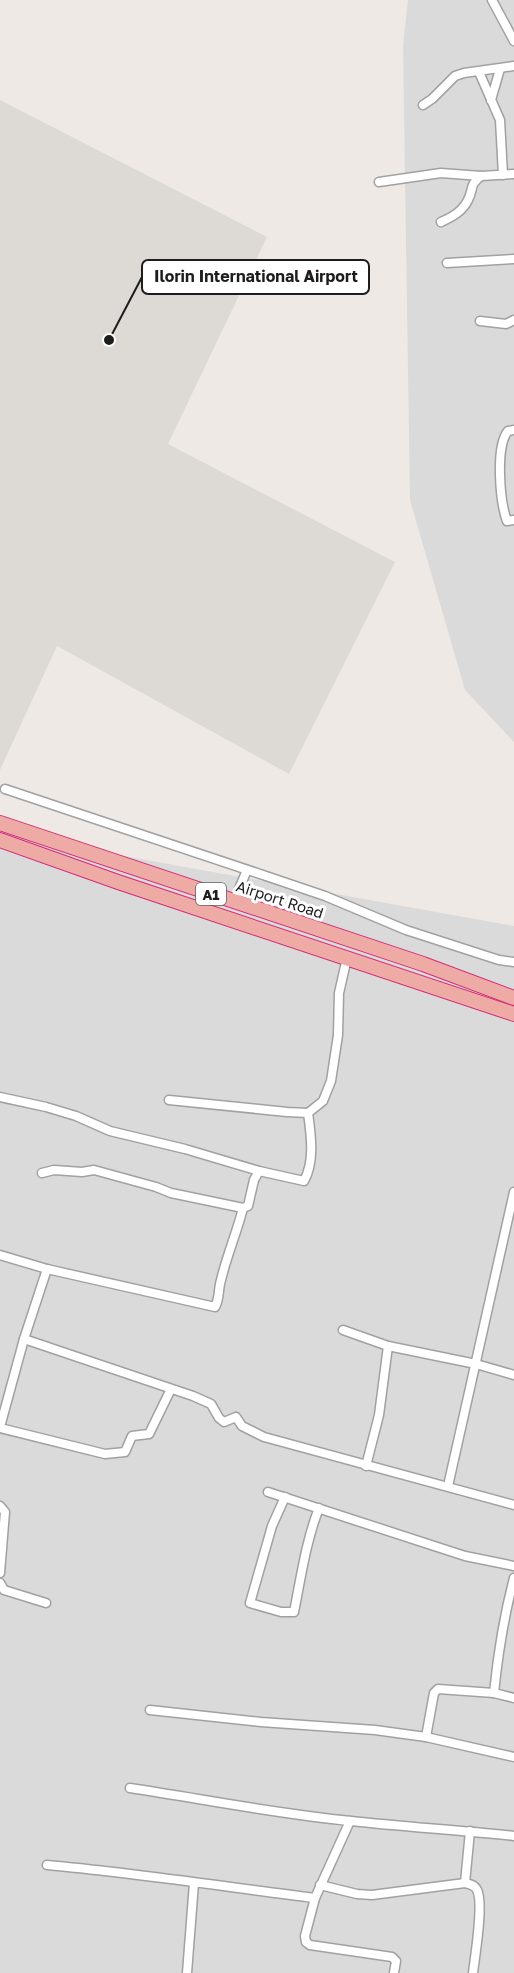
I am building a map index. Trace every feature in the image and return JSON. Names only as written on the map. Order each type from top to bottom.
[{"type":"highway","name":"Airport Road","points":[[0,824],[423,964],[514,998]]},
{"type":"highway","name":"A1","points":[[0,840],[118,882],[514,1014]]},
{"type":"street","points":[[492,0],[514,41]]},
{"type":"street","points":[[423,105],[454,76],[514,66]]},
{"type":"street","points":[[491,100],[500,69]]},
{"type":"street","points":[[479,72],[501,126],[503,175]]},
{"type":"street","points":[[379,182],[441,173],[482,176],[514,174]]},
{"type":"street","points":[[441,222],[461,210],[469,198],[473,182],[482,176]]},
{"type":"street","points":[[447,263],[514,259]]},
{"type":"street","points":[[480,321],[506,324],[514,320]]},
{"type":"street","points":[[514,430],[508,431],[503,437],[500,473],[503,508],[507,521],[514,520]]},
{"type":"street","points":[[5,789],[325,896],[406,930],[499,960],[514,962]]},
{"type":"street","points":[[234,901],[247,870]]},
{"type":"street","points":[[169,1100],[308,1113],[323,1101],[332,1081],[338,1035],[339,993],[347,958]]},
{"type":"street","points":[[0,1097],[76,1116],[110,1131],[304,1181],[309,1172],[311,1149],[308,1113]]},
{"type":"street","points":[[42,1173],[54,1170],[82,1172],[94,1170],[171,1193],[243,1208],[248,1206],[254,1180],[259,1171]]},
{"type":"street","points":[[448,1486],[514,1192]]},
{"type":"street","points":[[0,1255],[47,1269],[215,1307],[224,1266],[243,1208]]},
{"type":"street","points":[[47,1269],[24,1339],[0,1428],[105,1454],[125,1452],[132,1436],[149,1434],[171,1389]]},
{"type":"street","points":[[343,1330],[388,1346],[476,1364],[514,1375]]},
{"type":"street","points":[[24,1339],[193,1396],[211,1404],[224,1422],[236,1417],[242,1426],[264,1437],[514,1505]]},
{"type":"street","points":[[366,1466],[380,1415],[388,1346]]},
{"type":"street","points":[[268,1492],[465,1556],[514,1566]]},
{"type":"street","points":[[285,1497],[272,1526],[250,1603],[282,1612],[294,1612],[306,1546],[319,1508]]},
{"type":"street","points":[[0,1506],[5,1512],[0,1573]]},
{"type":"street","points":[[494,1693],[504,1616],[514,1578]]},
{"type":"street","points":[[0,1583],[4,1590],[46,1603]]},
{"type":"street","points":[[426,1737],[434,1693],[438,1689],[494,1693],[514,1698]]},
{"type":"street","points":[[150,1710],[261,1722],[375,1730],[426,1737],[514,1757]]},
{"type":"street","points":[[130,1788],[256,1809],[350,1821],[514,1836]]},
{"type":"street","points":[[350,1821],[315,1898],[306,1942],[310,1945],[392,1957],[396,1961],[394,1973]]},
{"type":"street","points":[[465,1883],[470,1832]]},
{"type":"street","points":[[47,1865],[123,1872],[315,1898]]},
{"type":"street","points":[[187,1973],[194,1883]]},
{"type":"street","points":[[320,1885],[357,1894],[372,1895],[465,1883],[476,1888],[480,1912],[474,1973]]},
{"type":"shaded area","points":[[408,0],[514,0],[514,742],[465,690],[410,500],[403,45]]},
{"type":"shaded area","points":[[0,100],[267,237],[168,444],[395,562],[289,774],[57,646],[0,770]]},
{"type":"shaded area","points":[[0,832],[514,926],[514,1973],[0,1973]]},
{"type":"place","name":"Ilorin International Airport","points":[[109,340]]}]
